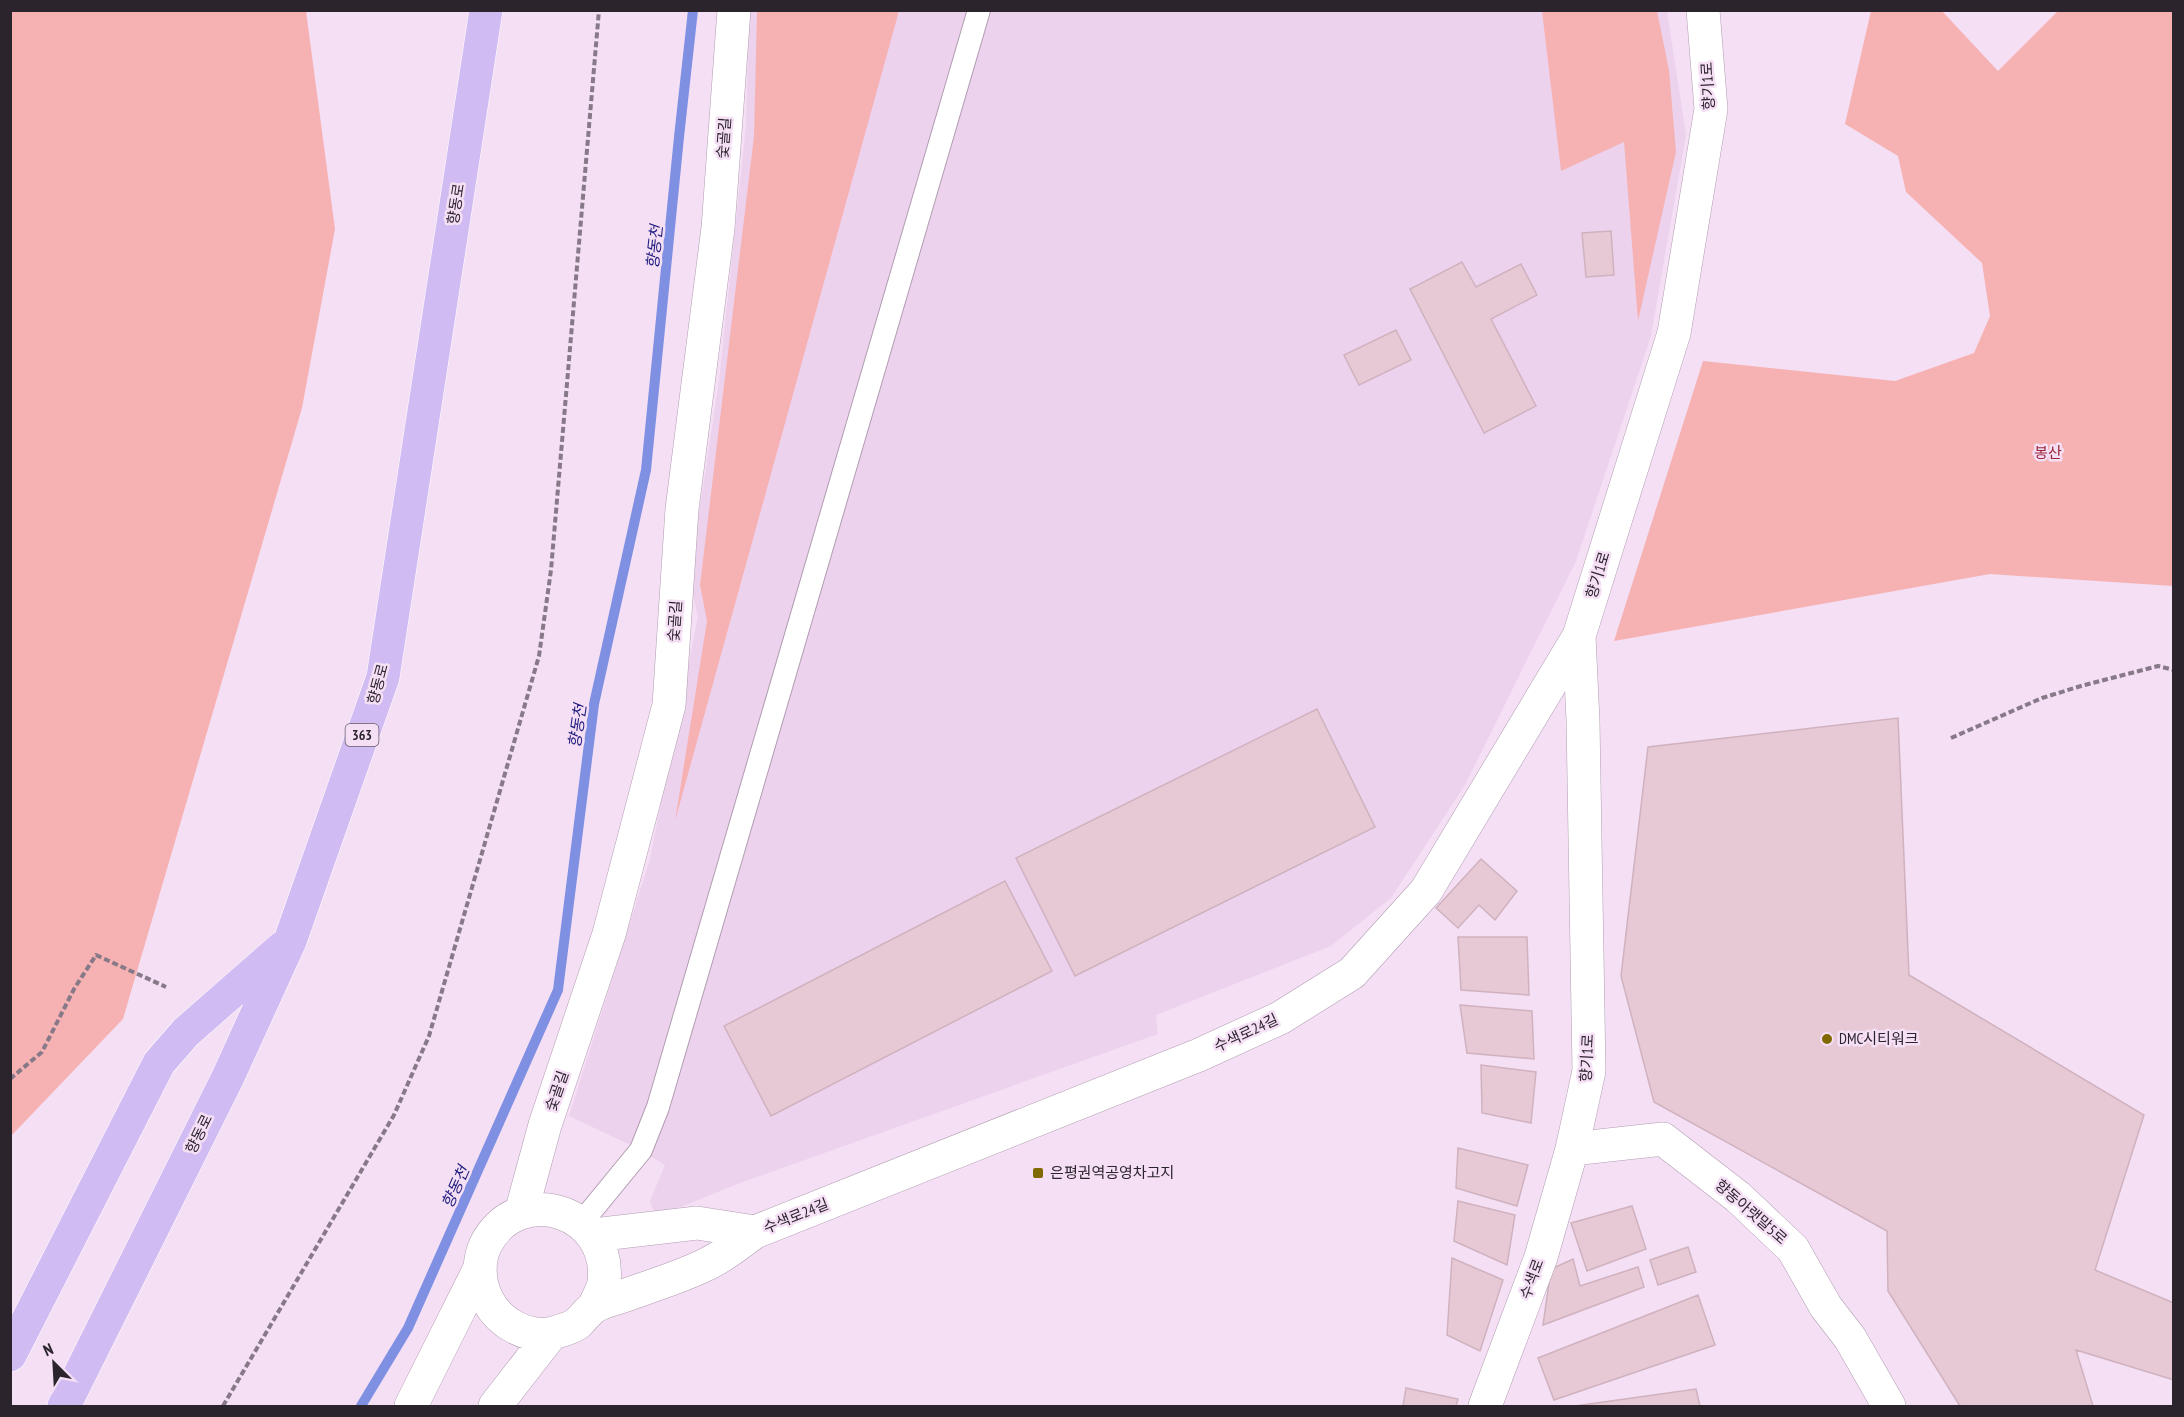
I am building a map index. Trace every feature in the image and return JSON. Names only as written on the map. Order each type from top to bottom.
[{"type":"main road","name":"향동로","points":[[64,1407],[228,1077],[290,941],[383,677],[486,10]]},
{"type":"main road","points":[[10,1355],[159,1063],[186,1032],[290,941]]},
{"type":"street","name":"숯골길","points":[[521,1213],[545,1125],[609,934],[669,705],[682,509],[718,228],[734,10]]},
{"type":"street","name":"향기1로","points":[[1572,1149],[1589,1071],[1579,636],[1674,333],[1711,109],[1703,10]]},
{"type":"street","name":"수색로24길","points":[[495,1407],[551,1334],[575,1325],[594,1307],[707,1264],[755,1232],[1198,1055],[1280,1018],[1352,973],[1426,891],[1579,636]]},
{"type":"street","name":"향동아랫말5로","points":[[1572,1149],[1663,1139],[1738,1197],[1793,1248],[1826,1307],[1851,1338],[1889,1407]]},
{"type":"street","name":"수색로","points":[[1485,1407],[1541,1257],[1572,1149]]},
{"type":"street","name":"수색로24길","points":[[521,1213],[542,1209],[563,1212],[588,1229],[604,1258],[604,1284],[594,1307]]},
{"type":"street","points":[[411,1407],[480,1269],[485,1245],[500,1226],[521,1213]]},
{"type":"street","name":"수색로24길","points":[[588,1229],[697,1223],[755,1232]]},
{"type":"street","points":[[480,1269],[482,1290],[493,1310],[509,1325],[530,1333],[551,1334]]},
{"type":"lane","points":[[588,1229],[641,1150],[658,1107],[979,10]]},
{"type":"path","points":[[223,1407],[394,1115],[429,1036],[539,656],[551,570],[599,10]]},
{"type":"path","points":[[1950,738],[2042,698],[2081,686],[2158,666],[2174,670]]},
{"type":"path","points":[[10,1079],[42,1052],[74,989],[96,955],[165,987]]},
{"type":"shaded area","points":[[749,11],[1667,11],[1686,135],[1651,336],[1576,561],[1465,785],[1391,898],[1331,946],[1156,1015],[1158,1034],[740,1183],[656,1217],[650,1201],[665,1165],[641,1150],[569,1116],[650,859],[698,616],[689,580],[719,381],[746,126]]},
{"type":"green space","points":[[11,10],[306,11],[335,229],[302,408],[123,1019],[11,1136]]},
{"type":"green space","points":[[757,11],[899,11],[675,821],[707,621],[700,585],[754,136]]},
{"type":"green space","points":[[1542,11],[1657,11],[1669,70],[1676,152],[1638,321],[1624,142],[1561,171]]},
{"type":"green space","name":"봉산","points":[[1871,11],[1942,11],[1998,71],[2058,11],[2173,11],[2173,586],[1990,574],[1614,641],[1703,361],[1895,381],[1974,353],[1990,316],[1982,263],[1906,192],[1898,156],[1845,124]]},
{"type":"building","points":[[1611,231],[1614,275],[1586,277],[1582,233]]},
{"type":"building","points":[[1462,262],[1476,287],[1521,264],[1537,295],[1491,319],[1536,406],[1484,433],[1410,289]]},
{"type":"building","points":[[1396,330],[1411,360],[1359,385],[1344,355]]},
{"type":"building","points":[[1317,709],[1375,827],[1075,976],[1016,858]]},
{"type":"building","name":"DMC시티워크","points":[[1898,718],[1909,975],[2144,1115],[2095,1270],[2174,1303],[2174,1380],[2076,1350],[2093,1406],[1960,1406],[1888,1291],[1887,1231],[1654,1102],[1621,976],[1648,747]]},
{"type":"building","points":[[1481,859],[1517,891],[1495,920],[1479,905],[1458,928],[1436,908]]},
{"type":"building","points":[[1005,881],[1052,971],[771,1116],[724,1026]]},
{"type":"building","points":[[1458,937],[1527,937],[1529,995],[1461,990]]},
{"type":"building","points":[[1460,1005],[1532,1011],[1534,1059],[1467,1053]]},
{"type":"building","points":[[1481,1065],[1536,1072],[1531,1123],[1482,1113]]},
{"type":"building","points":[[1458,1148],[1528,1165],[1517,1206],[1456,1188]]},
{"type":"building","points":[[1458,1201],[1515,1215],[1507,1265],[1454,1241]]},
{"type":"building","points":[[1632,1206],[1646,1249],[1587,1271],[1571,1223]]},
{"type":"building","points":[[1688,1247],[1696,1272],[1658,1285],[1650,1260]]},
{"type":"building","points":[[1452,1258],[1503,1280],[1480,1351],[1447,1335]]},
{"type":"building","points":[[1573,1259],[1580,1286],[1638,1267],[1644,1287],[1543,1325],[1551,1269]]},
{"type":"building","points":[[1698,1295],[1715,1345],[1554,1400],[1538,1358]]},
{"type":"building","points":[[1406,1388],[1458,1399],[1456,1406],[1403,1406]]},
{"type":"building","points":[[1696,1389],[1700,1406],[1575,1406]]},
{"type":"waterway","name":"향동천","points":[[361,1406],[408,1328],[558,990],[594,704],[646,470],[693,10]]},
{"type":"place","name":"DMC시티워크","points":[[1827,1039]]},
{"type":"place","name":"은평권역공영차고지","points":[[1038,1173]]}]
